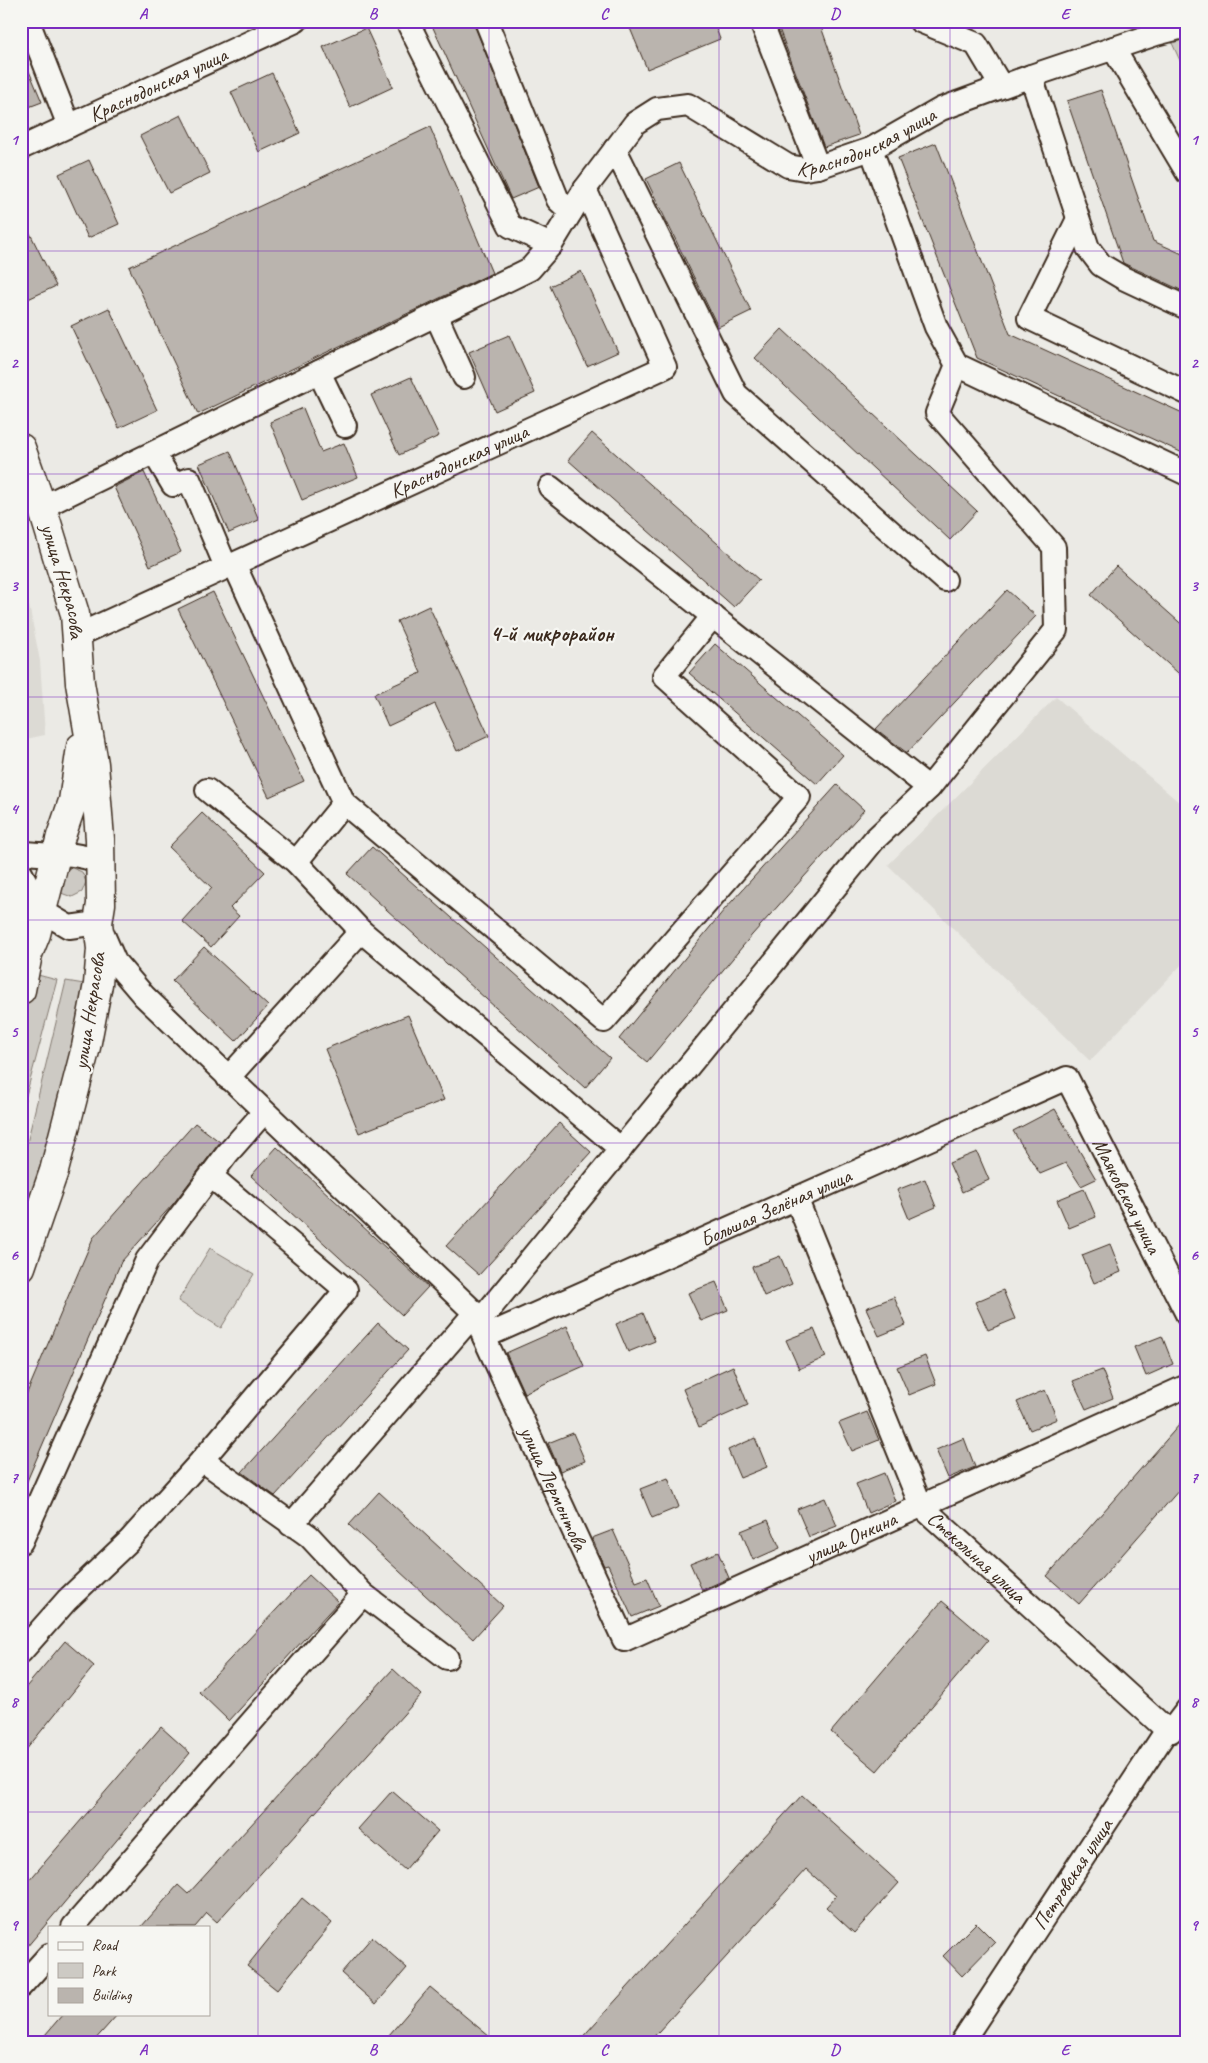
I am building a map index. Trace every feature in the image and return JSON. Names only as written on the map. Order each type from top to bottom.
[{"type":"main road","name":"улица Некрасова","points":[[21,448],[42,507],[73,606],[85,717],[94,764],[101,904],[98,924],[100,962],[86,1047],[54,1170],[21,1267]]},
{"type":"main road","name":"улица Некрасова","points":[[21,990],[28,954],[36,934],[73,801],[85,717]]},
{"type":"street","points":[[28,21],[69,126]]},
{"type":"street","name":"Краснодонская улица","points":[[21,148],[296,21]]},
{"type":"street","points":[[406,21],[510,226],[550,245]]},
{"type":"street","points":[[486,21],[558,200],[571,212]]},
{"type":"street","points":[[760,21],[818,167]]},
{"type":"street","points":[[920,21],[976,44],[1000,86]]},
{"type":"street","name":"Краснодонская улица","points":[[42,507],[530,269],[550,245],[585,189],[635,122],[657,109],[688,105],[788,166],[804,169],[818,167],[871,149],[942,109],[1000,86],[1113,48],[1187,26]]},
{"type":"street","points":[[1113,48],[1187,172]]},
{"type":"street","points":[[1031,76],[1088,248],[1101,265],[1123,278],[1187,308]]},
{"type":"street","points":[[615,149],[736,394],[945,580]]},
{"type":"street","points":[[871,149],[936,327],[956,365],[1187,474]]},
{"type":"street","name":"Краснодонская улица","points":[[76,636],[665,367],[585,189]]},
{"type":"street","points":[[1078,219],[1029,318],[1187,393]]},
{"type":"street","points":[[436,315],[464,376]]},
{"type":"street","points":[[291,1525],[479,1324],[874,840],[929,788],[1056,630],[1054,547],[937,413],[956,365]]},
{"type":"street","points":[[319,372],[345,426]]},
{"type":"street","points":[[154,452],[174,485],[189,479],[344,803],[604,1021],[799,797],[664,676],[713,616]]},
{"type":"street","points":[[550,487],[929,788]]},
{"type":"street","points":[[207,790],[296,862],[361,931],[621,1149]]},
{"type":"street","points":[[296,862],[344,803]]},
{"type":"street","points":[[21,852],[84,856],[100,862]]},
{"type":"street","points":[[21,872],[42,910],[69,927],[98,924],[115,962],[144,996],[479,1324]]},
{"type":"street","points":[[228,1078],[361,931]]},
{"type":"street","name":"Большая Зелёная улица","points":[[479,1324],[796,1198],[1067,1078]]},
{"type":"street","name":"Маяковская улица","points":[[1067,1078],[1187,1314]]},
{"type":"street","points":[[21,1542],[147,1260],[211,1176],[264,1112]]},
{"type":"street","points":[[21,1652],[66,1600],[129,1541],[202,1460],[346,1290],[211,1176]]},
{"type":"street","name":"Стекольная улица","points":[[796,1198],[921,1506],[1167,1730]]},
{"type":"street","name":"улица Лермонтова","points":[[479,1324],[624,1640]]},
{"type":"street","name":"улица Онкина","points":[[624,1640],[1187,1386]]},
{"type":"street","points":[[202,1460],[308,1536],[363,1594],[447,1658]]},
{"type":"street","points":[[74,1926],[363,1594]]},
{"type":"street","name":"Петровская улица","points":[[962,2042],[1167,1730],[1171,1731],[1187,1710]]},
{"type":"street","points":[[21,1986],[48,1956]]},
{"type":"shaded area","points":[[21,564],[40,661],[45,735],[21,740]]},
{"type":"shaded area","points":[[1056,697],[1187,809],[1187,959],[1090,1061],[888,865]]},
{"type":"green space","points":[[1162,21],[1187,21],[1187,76]]},
{"type":"green space","points":[[72,868],[82,872],[86,882],[82,892],[72,897],[61,893],[58,888],[66,869]]},
{"type":"green space","points":[[34,974],[57,980],[21,1114],[21,1030]]},
{"type":"green space","points":[[66,981],[84,984],[69,1063],[36,1185],[21,1230],[21,1168]]},
{"type":"green space","points":[[210,1248],[254,1274],[221,1328],[178,1301]]},
{"type":"building","points":[[430,21],[473,21],[539,187],[511,199]]},
{"type":"building","points":[[627,21],[713,21],[720,39],[647,69]]},
{"type":"building","points":[[776,21],[819,21],[859,135],[824,147]]},
{"type":"building","points":[[366,28],[393,87],[350,107],[323,47]]},
{"type":"building","points":[[21,52],[42,102],[21,110]]},
{"type":"building","points":[[272,73],[300,133],[259,152],[231,92]]},
{"type":"building","points":[[1101,90],[1153,241],[1187,256],[1187,293],[1123,263],[1067,101]]},
{"type":"building","points":[[181,115],[210,173],[169,193],[140,136]]},
{"type":"building","points":[[430,127],[492,273],[198,414],[129,267]]},
{"type":"building","points":[[936,143],[1010,334],[1187,415],[1187,455],[977,358],[898,158]]},
{"type":"building","points":[[89,160],[119,224],[88,238],[59,174]]},
{"type":"building","points":[[679,163],[751,311],[718,327],[646,179]]},
{"type":"building","points":[[21,215],[56,286],[26,300],[21,291]]},
{"type":"building","points":[[581,271],[618,352],[587,366],[550,286]]},
{"type":"building","points":[[109,308],[157,410],[119,428],[71,326]]},
{"type":"building","points":[[782,329],[977,511],[950,540],[755,358]]},
{"type":"building","points":[[509,335],[535,393],[495,411],[469,352]]},
{"type":"building","points":[[411,377],[439,436],[399,455],[371,395]]},
{"type":"building","points":[[303,408],[321,452],[344,443],[358,477],[302,500],[270,422]]},
{"type":"building","points":[[592,433],[759,580],[734,607],[568,460]]},
{"type":"building","points":[[230,451],[259,520],[229,533],[199,464]]},
{"type":"building","points":[[144,472],[181,552],[150,566],[114,487]]},
{"type":"building","points":[[1116,566],[1187,629],[1187,681],[1091,595]]},
{"type":"building","points":[[1007,590],[1036,616],[907,753],[876,729]]},
{"type":"building","points":[[213,592],[304,781],[269,797],[178,609]]},
{"type":"building","points":[[429,606],[489,736],[457,751],[435,704],[388,726],[374,694],[421,673],[397,621]]},
{"type":"building","points":[[715,644],[843,755],[817,784],[689,673]]},
{"type":"building","points":[[837,785],[864,810],[752,935],[647,1062],[619,1039],[724,910]]},
{"type":"building","points":[[202,813],[265,872],[230,908],[239,916],[211,947],[182,921],[212,888],[169,847]]},
{"type":"building","points":[[372,847],[610,1058],[585,1088],[347,874]]},
{"type":"building","points":[[204,947],[268,1006],[236,1041],[172,981]]},
{"type":"building","points":[[408,1015],[444,1100],[359,1133],[325,1049]]},
{"type":"building","points":[[1055,1109],[1096,1179],[1081,1186],[1066,1163],[1040,1174],[1013,1131]]},
{"type":"building","points":[[195,1123],[220,1142],[173,1204],[121,1262],[21,1495],[21,1407],[93,1238]]},
{"type":"building","points":[[559,1123],[591,1152],[479,1275],[446,1246]]},
{"type":"building","points":[[277,1147],[428,1287],[402,1315],[251,1176]]},
{"type":"building","points":[[977,1152],[989,1180],[962,1192],[949,1163]]},
{"type":"building","points":[[925,1179],[936,1207],[909,1219],[897,1190]]},
{"type":"building","points":[[1084,1189],[1096,1217],[1069,1228],[1057,1200]]},
{"type":"building","points":[[1110,1244],[1121,1272],[1094,1283],[1082,1255]]},
{"type":"building","points":[[780,1256],[792,1284],[764,1296],[752,1267]]},
{"type":"building","points":[[716,1282],[728,1310],[701,1321],[688,1293]]},
{"type":"building","points":[[1003,1290],[1015,1319],[988,1330],[975,1302]]},
{"type":"building","points":[[894,1297],[906,1325],[879,1336],[866,1308]]},
{"type":"building","points":[[643,1313],[655,1341],[628,1352],[616,1324]]},
{"type":"building","points":[[378,1323],[408,1350],[275,1496],[242,1472]]},
{"type":"building","points":[[567,1326],[584,1366],[524,1393],[506,1353]]},
{"type":"building","points":[[814,1329],[826,1357],[799,1369],[786,1340]]},
{"type":"building","points":[[1162,1336],[1173,1364],[1146,1376],[1134,1347]]},
{"type":"building","points":[[925,1356],[936,1384],[909,1395],[897,1367]]},
{"type":"building","points":[[733,1366],[748,1405],[699,1427],[683,1389]]},
{"type":"building","points":[[1102,1370],[1113,1398],[1086,1409],[1073,1381]]},
{"type":"building","points":[[1045,1390],[1057,1419],[1030,1430],[1017,1402]]},
{"type":"building","points":[[867,1412],[879,1440],[852,1451],[839,1423]]},
{"type":"building","points":[[1187,1416],[1187,1481],[1079,1604],[1047,1576]]},
{"type":"building","points":[[573,1433],[585,1461],[560,1471],[548,1443]]},
{"type":"building","points":[[755,1438],[767,1467],[740,1478],[728,1450]]},
{"type":"building","points":[[964,1438],[975,1467],[948,1478],[936,1450]]},
{"type":"building","points":[[884,1473],[895,1501],[868,1513],[856,1484]]},
{"type":"building","points":[[668,1478],[679,1507],[652,1518],[640,1489]]},
{"type":"building","points":[[379,1492],[503,1606],[473,1639],[349,1525]]},
{"type":"building","points":[[825,1498],[837,1526],[809,1537],[797,1509]]},
{"type":"building","points":[[768,1520],[780,1548],[753,1560],[741,1531]]},
{"type":"building","points":[[613,1530],[636,1582],[647,1578],[659,1606],[632,1617],[608,1565],[604,1566],[592,1538]]},
{"type":"building","points":[[718,1552],[729,1578],[702,1590],[690,1563]]},
{"type":"building","points":[[309,1575],[338,1602],[229,1721],[199,1692]]},
{"type":"building","points":[[942,1601],[988,1640],[877,1771],[831,1732]]},
{"type":"building","points":[[65,1641],[94,1666],[21,1756],[21,1693]]},
{"type":"building","points":[[393,1669],[421,1695],[217,1922],[207,1913],[196,1926],[142,1926],[178,1885],[188,1894]]},
{"type":"building","points":[[161,1727],[190,1753],[21,1954],[21,1890]]},
{"type":"building","points":[[392,1791],[438,1831],[405,1870],[358,1829]]},
{"type":"building","points":[[802,1795],[899,1883],[854,1933],[826,1907],[836,1896],[806,1869],[649,2042],[578,2042]]},
{"type":"building","points":[[302,1898],[332,1923],[277,1990],[247,1966]]},
{"type":"building","points":[[976,1923],[995,1942],[962,1976],[943,1956]]},
{"type":"building","points":[[372,1937],[407,1968],[376,2004],[341,1973]]},
{"type":"building","points":[[430,1987],[496,2042],[383,2042]]},
{"type":"building","points":[[61,2016],[116,2016],[93,2042],[39,2042]]},
{"type":"district","name":"4-й микрорайон","points":[[552,633]]}]
